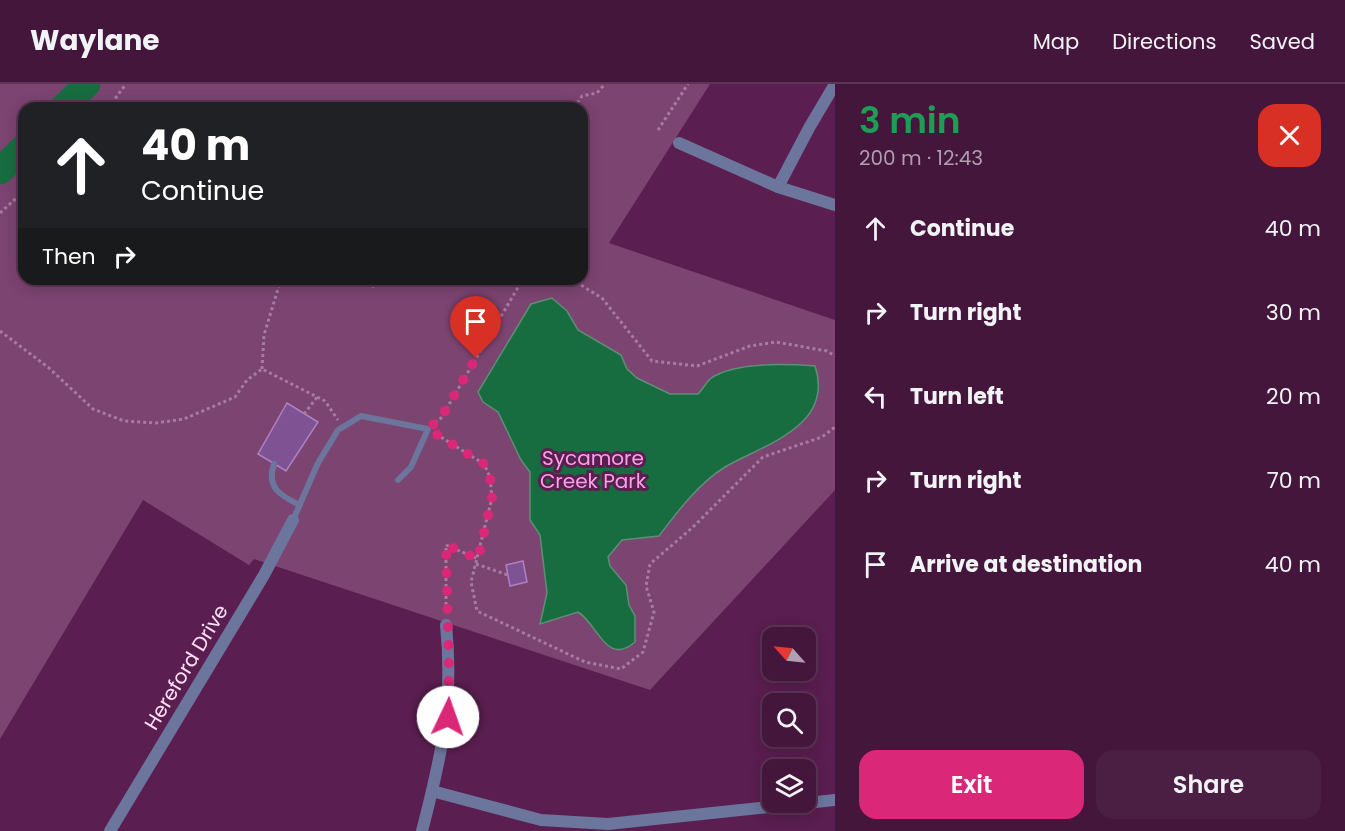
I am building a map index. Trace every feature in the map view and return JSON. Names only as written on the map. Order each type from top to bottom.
[{"type":"street","points":[[778,187],[835,84]]},
{"type":"street","points":[[679,143],[778,187],[835,205]]},
{"type":"street","name":"Hereford Drive","points":[[110,831],[264,575],[292,520]]},
{"type":"street","points":[[422,831],[448,717],[449,671],[446,625]]},
{"type":"street","points":[[432,791],[541,820],[585,824],[608,824],[835,800]]},
{"type":"lane","points":[[292,520],[318,463],[338,430],[361,416],[428,429],[411,466],[398,480]]},
{"type":"lane","points":[[274,464],[271,481],[274,490],[300,505]]},
{"type":"path","points":[[112,102],[126,84]]},
{"type":"path","points":[[578,102],[582,96],[597,93],[604,84]]},
{"type":"path","points":[[658,130],[688,84]]},
{"type":"path","points":[[0,213],[18,196]]},
{"type":"path","points":[[262,369],[264,335],[279,285]]},
{"type":"path","points":[[519,285],[441,418],[428,429],[484,464],[490,477],[492,498],[471,582],[477,611],[585,662],[621,669],[643,652],[654,612],[646,586],[650,564],[692,528],[763,458],[822,437],[835,427]]},
{"type":"path","points":[[581,285],[602,298],[652,361],[697,366],[750,346],[776,342],[827,351],[835,356]]},
{"type":"path","points":[[0,331],[49,368],[93,409],[124,422],[156,423],[184,419],[235,397],[247,380],[262,369]]},
{"type":"path","points":[[262,369],[325,401],[343,427]]},
{"type":"path","points":[[304,414],[318,396]]},
{"type":"path","points":[[446,625],[446,545],[478,559]]},
{"type":"path","points":[[476,564],[508,575]]},
{"type":"green space","name":"Sycamore Creek Park","points":[[0,84],[710,84],[609,243],[835,320],[835,490],[650,690],[254,559],[249,565],[143,500],[0,739]]},
{"type":"shaded area","points":[[552,298],[567,311],[578,330],[621,355],[627,369],[637,378],[670,394],[698,394],[710,379],[720,373],[746,367],[815,366],[818,387],[815,404],[805,419],[791,431],[725,467],[706,481],[689,498],[659,536],[622,540],[608,557],[610,566],[626,585],[629,605],[635,616],[635,642],[617,650],[609,647],[578,612],[540,624],[547,593],[540,535],[530,520],[530,472],[521,460],[498,412],[483,402],[478,392],[531,304]]},
{"type":"building","points":[[287,403],[318,422],[286,471],[258,454]]},
{"type":"building","points":[[523,561],[527,582],[510,586],[506,565]]},
{"type":"waterway","points":[[69,102],[87,84]]},
{"type":"waterway","points":[[0,171],[18,153]]},
{"type":"route","points":[[448,717],[446,545],[478,559],[492,498],[490,477],[484,464],[461,452],[428,429],[441,418],[476,358]]}]
